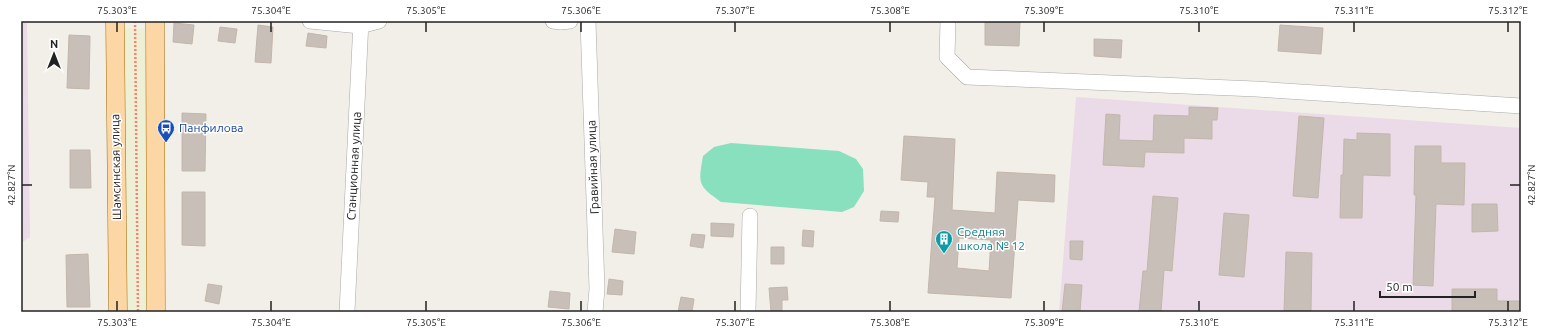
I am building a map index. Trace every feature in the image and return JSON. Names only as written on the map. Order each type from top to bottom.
[{"type":"main road","name":"Шамсинская улица","points":[[115,21],[118,312]]},
{"type":"main road","points":[[155,21],[156,312]]},
{"type":"street","points":[[310,21],[360,23],[379,21]]},
{"type":"street","points":[[553,21],[570,21]]},
{"type":"street","name":"Гравийная улица","points":[[588,21],[597,289],[595,312]]},
{"type":"street","points":[[948,21],[947,57],[967,77],[1256,89],[1521,106]]},
{"type":"street","name":"Станционная улица","points":[[347,312],[360,23]]},
{"type":"street","points":[[748,312],[750,216]]},
{"type":"path","points":[[135,21],[138,312]]},
{"type":"shaded area","points":[[21,22],[27,23],[30,237],[21,243]]},
{"type":"shaded area","points":[[1076,97],[1521,128],[1521,312],[1059,312]]},
{"type":"green space","points":[[124,28],[148,29],[150,312],[128,312]]},
{"type":"green space","points":[[731,143],[839,151],[856,159],[863,169],[864,191],[854,207],[842,212],[721,202],[704,188],[700,179],[701,165],[703,156],[714,147]]},
{"type":"building","points":[[985,21],[1020,21],[1019,46],[985,45]]},
{"type":"building","points":[[174,23],[194,25],[192,44],[173,42]]},
{"type":"building","points":[[258,25],[273,27],[271,63],[255,62]]},
{"type":"building","points":[[1280,25],[1323,28],[1321,54],[1278,51]]},
{"type":"building","points":[[220,27],[237,29],[235,43],[218,41]]},
{"type":"building","points":[[308,33],[327,36],[326,48],[306,46]]},
{"type":"building","points":[[69,35],[90,36],[89,89],[67,88]]},
{"type":"building","points":[[1094,39],[1122,40],[1121,58],[1094,56]]},
{"type":"building","points":[[1189,107],[1218,108],[1217,120],[1212,120],[1212,139],[1184,138],[1184,153],[1145,152],[1144,167],[1103,165],[1106,114],[1120,115],[1119,140],[1153,141],[1154,115],[1189,116]]},
{"type":"building","points":[[182,113],[206,114],[205,171],[182,171]]},
{"type":"building","points":[[1299,116],[1324,118],[1318,198],[1293,196]]},
{"type":"building","points":[[1357,133],[1390,134],[1390,176],[1363,175],[1362,218],[1340,218],[1344,139],[1357,140]]},
{"type":"building","points":[[904,136],[955,139],[952,210],[995,213],[997,172],[1055,175],[1054,202],[1018,200],[1011,298],[928,293],[935,197],[927,197],[928,182],[901,180]],"holes":[[[959,238],[991,240],[989,271],[957,268]]]},
{"type":"building","points":[[1415,146],[1441,146],[1441,163],[1465,163],[1464,205],[1436,204],[1433,286],[1413,285],[1416,195],[1414,195]]},
{"type":"building","points":[[70,150],[90,150],[91,188],[70,188]]},
{"type":"building","points":[[182,192],[205,192],[205,246],[182,245]]},
{"type":"building","points":[[1153,196],[1178,198],[1172,271],[1164,270],[1161,312],[1139,312],[1143,271],[1147,271]]},
{"type":"building","points":[[1472,204],[1497,204],[1498,231],[1472,232]]},
{"type":"building","points":[[881,211],[899,212],[898,222],[880,221]]},
{"type":"building","points":[[1224,213],[1249,215],[1244,277],[1219,275]]},
{"type":"building","points":[[711,223],[734,224],[733,237],[711,236]]},
{"type":"building","points":[[615,229],[636,232],[634,254],[612,252]]},
{"type":"building","points":[[803,230],[814,231],[813,247],[802,246]]},
{"type":"building","points":[[692,234],[705,235],[703,248],[690,246]]},
{"type":"building","points":[[1070,241],[1083,241],[1082,260],[1070,259]]},
{"type":"building","points":[[771,247],[784,247],[784,264],[771,264]]},
{"type":"building","points":[[1286,252],[1312,253],[1311,312],[1284,312]]},
{"type":"building","points":[[88,254],[90,307],[67,307],[66,255]]},
{"type":"building","points":[[609,279],[623,281],[622,295],[607,294]]},
{"type":"building","points":[[208,284],[222,286],[219,304],[205,301]]},
{"type":"building","points":[[1065,284],[1082,285],[1080,312],[1062,312]]},
{"type":"building","points":[[787,287],[788,300],[782,300],[782,312],[771,312],[769,288]]},
{"type":"building","points":[[1452,289],[1497,289],[1497,301],[1521,301],[1521,312],[1452,312]]},
{"type":"building","points":[[550,291],[570,293],[569,309],[548,307]]},
{"type":"building","points":[[681,297],[694,299],[692,312],[678,312]]},
{"type":"place","name":"Панфилова","points":[[166,143]]},
{"type":"place","name":"Средняя школа № 12","points":[[944,254]]}]
